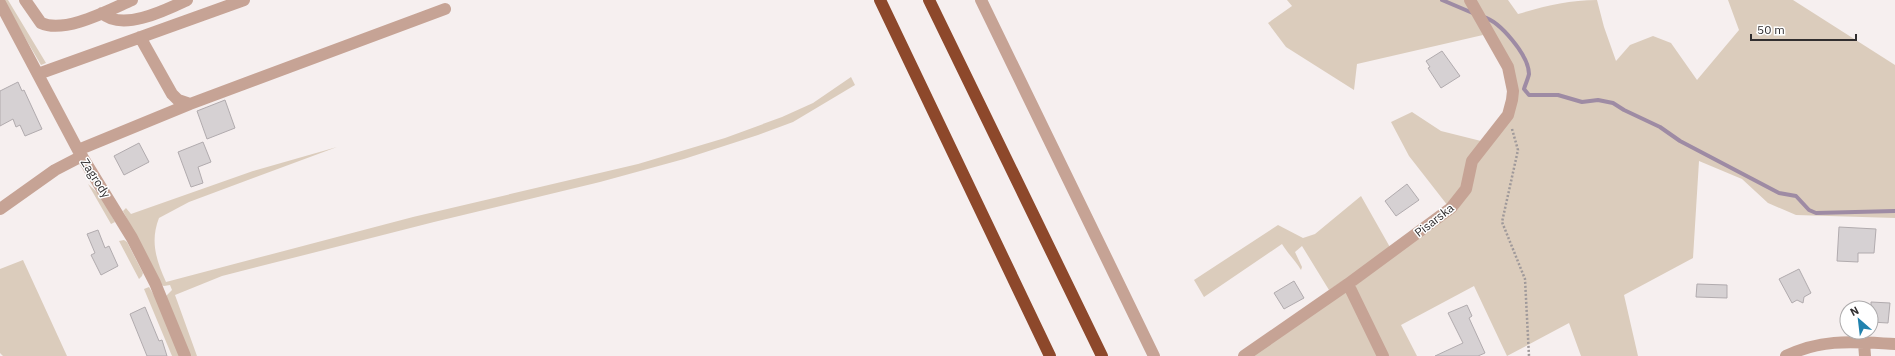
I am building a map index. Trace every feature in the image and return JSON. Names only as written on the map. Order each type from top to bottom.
[{"type":"highway","points":[[880,0],[1050,356]]},
{"type":"highway","points":[[929,0],[1102,356]]},
{"type":"street","points":[[25,0],[41,23],[54,27],[68,25],[132,0]]},
{"type":"street","points":[[102,13],[112,19],[132,20],[158,13],[187,0]]},
{"type":"street","points":[[38,74],[244,0]]},
{"type":"street","points":[[981,0],[1154,356]]},
{"type":"street","name":"Zagrody","points":[[0,3],[80,153],[116,209],[132,238],[155,283],[185,356]]},
{"type":"street","name":"Pisarska","points":[[1244,356],[1348,284],[1457,202],[1466,189],[1472,161],[1508,115],[1512,100],[1511,78],[1502,55],[1473,4]]},
{"type":"street","points":[[0,209],[80,153],[190,104],[445,9]]},
{"type":"street","points":[[140,37],[172,94],[178,100],[190,104]]},
{"type":"street","points":[[1348,284],[1382,356]]},
{"type":"street","points":[[1786,356],[1809,346],[1824,343],[1895,344]]},
{"type":"street","points":[[1864,343],[1865,356]]},
{"type":"path","points":[[1508,115],[1518,150],[1502,222],[1525,279],[1529,356]]},
{"type":"shaded area","points":[[3,0],[8,0],[46,63],[41,65]]},
{"type":"shaded area","points":[[1287,0],[1464,0],[1478,18],[1483,35],[1357,64],[1354,90],[1286,47],[1268,23],[1292,6]]},
{"type":"shaded area","points":[[1476,0],[1508,0],[1518,14],[1557,4],[1597,0],[1604,27],[1616,61],[1630,45],[1653,36],[1671,43],[1697,80],[1739,30],[1728,0],[1793,0],[1895,65],[1895,218],[1796,215],[1768,203],[1742,179],[1699,161],[1693,258],[1624,295],[1638,356],[1581,356],[1569,323],[1507,356],[1474,286],[1401,325],[1417,356],[1385,356],[1355,289],[1356,285],[1443,219],[1474,166],[1515,107],[1495,34]]},
{"type":"shaded area","points":[[851,77],[855,85],[793,122],[684,159],[600,182],[434,222],[222,276],[175,295],[197,356],[190,356],[166,296],[172,290],[170,285],[161,285],[123,211],[126,208],[131,214],[253,171],[337,147],[189,202],[159,218],[156,226],[155,250],[159,266],[166,282],[413,217],[638,164],[725,138],[782,117],[813,103]]},
{"type":"shaded area","points":[[1412,112],[1441,131],[1481,141],[1465,182],[1448,206],[1409,156],[1391,122]]},
{"type":"shaded area","points":[[88,184],[101,196],[115,222],[111,224]]},
{"type":"shaded area","points":[[1361,196],[1391,249],[1329,290],[1302,246],[1295,252],[1302,267],[1301,270],[1282,244],[1204,297],[1194,280],[1278,225],[1303,238],[1315,234]]},
{"type":"shaded area","points":[[124,240],[127,242],[143,273],[139,279],[119,241]]},
{"type":"shaded area","points":[[23,260],[67,356],[3,356],[0,353],[0,269]]},
{"type":"shaded area","points":[[149,287],[157,300],[180,356],[172,356],[144,289]]},
{"type":"shaded area","points":[[1346,290],[1379,356],[1253,356]]},
{"type":"building","points":[[1442,51],[1460,76],[1441,88],[1428,68],[1430,67],[1426,61]]},
{"type":"building","points":[[18,82],[22,91],[24,90],[42,129],[25,136],[20,125],[16,127],[13,119],[0,126],[0,91]]},
{"type":"building","points":[[225,100],[235,128],[207,139],[197,111]]},
{"type":"building","points":[[203,142],[211,162],[198,167],[203,183],[191,187],[178,152]]},
{"type":"building","points":[[139,143],[149,162],[124,175],[114,156]]},
{"type":"building","points":[[1407,184],[1419,200],[1396,216],[1385,201]]},
{"type":"building","points":[[1839,227],[1876,229],[1874,253],[1858,253],[1858,262],[1837,261]]},
{"type":"building","points":[[98,230],[105,248],[109,246],[118,266],[101,275],[91,255],[95,253],[87,234]]},
{"type":"building","points":[[1799,269],[1811,293],[1804,297],[1803,303],[1797,300],[1792,303],[1779,279]]},
{"type":"building","points":[[1294,281],[1304,298],[1284,309],[1274,293]]},
{"type":"building","points":[[1697,284],[1727,285],[1727,298],[1696,297]]},
{"type":"building","points":[[1879,302],[1890,303],[1888,323],[1879,322]]},
{"type":"building","points":[[1467,305],[1472,316],[1469,318],[1485,353],[1478,356],[1435,356],[1463,343],[1448,313]]},
{"type":"building","points":[[145,307],[159,341],[162,340],[167,356],[147,356],[130,314]]},
{"type":"waterway","points":[[1442,0],[1475,14]]},
{"type":"waterway","points":[[1483,17],[1490,20],[1505,32],[1519,49],[1528,67],[1529,74],[1524,89],[1529,95],[1558,95],[1582,102],[1598,100],[1613,103],[1624,110],[1660,127],[1680,141],[1779,193],[1796,196],[1809,210],[1816,213],[1895,211]]}]
